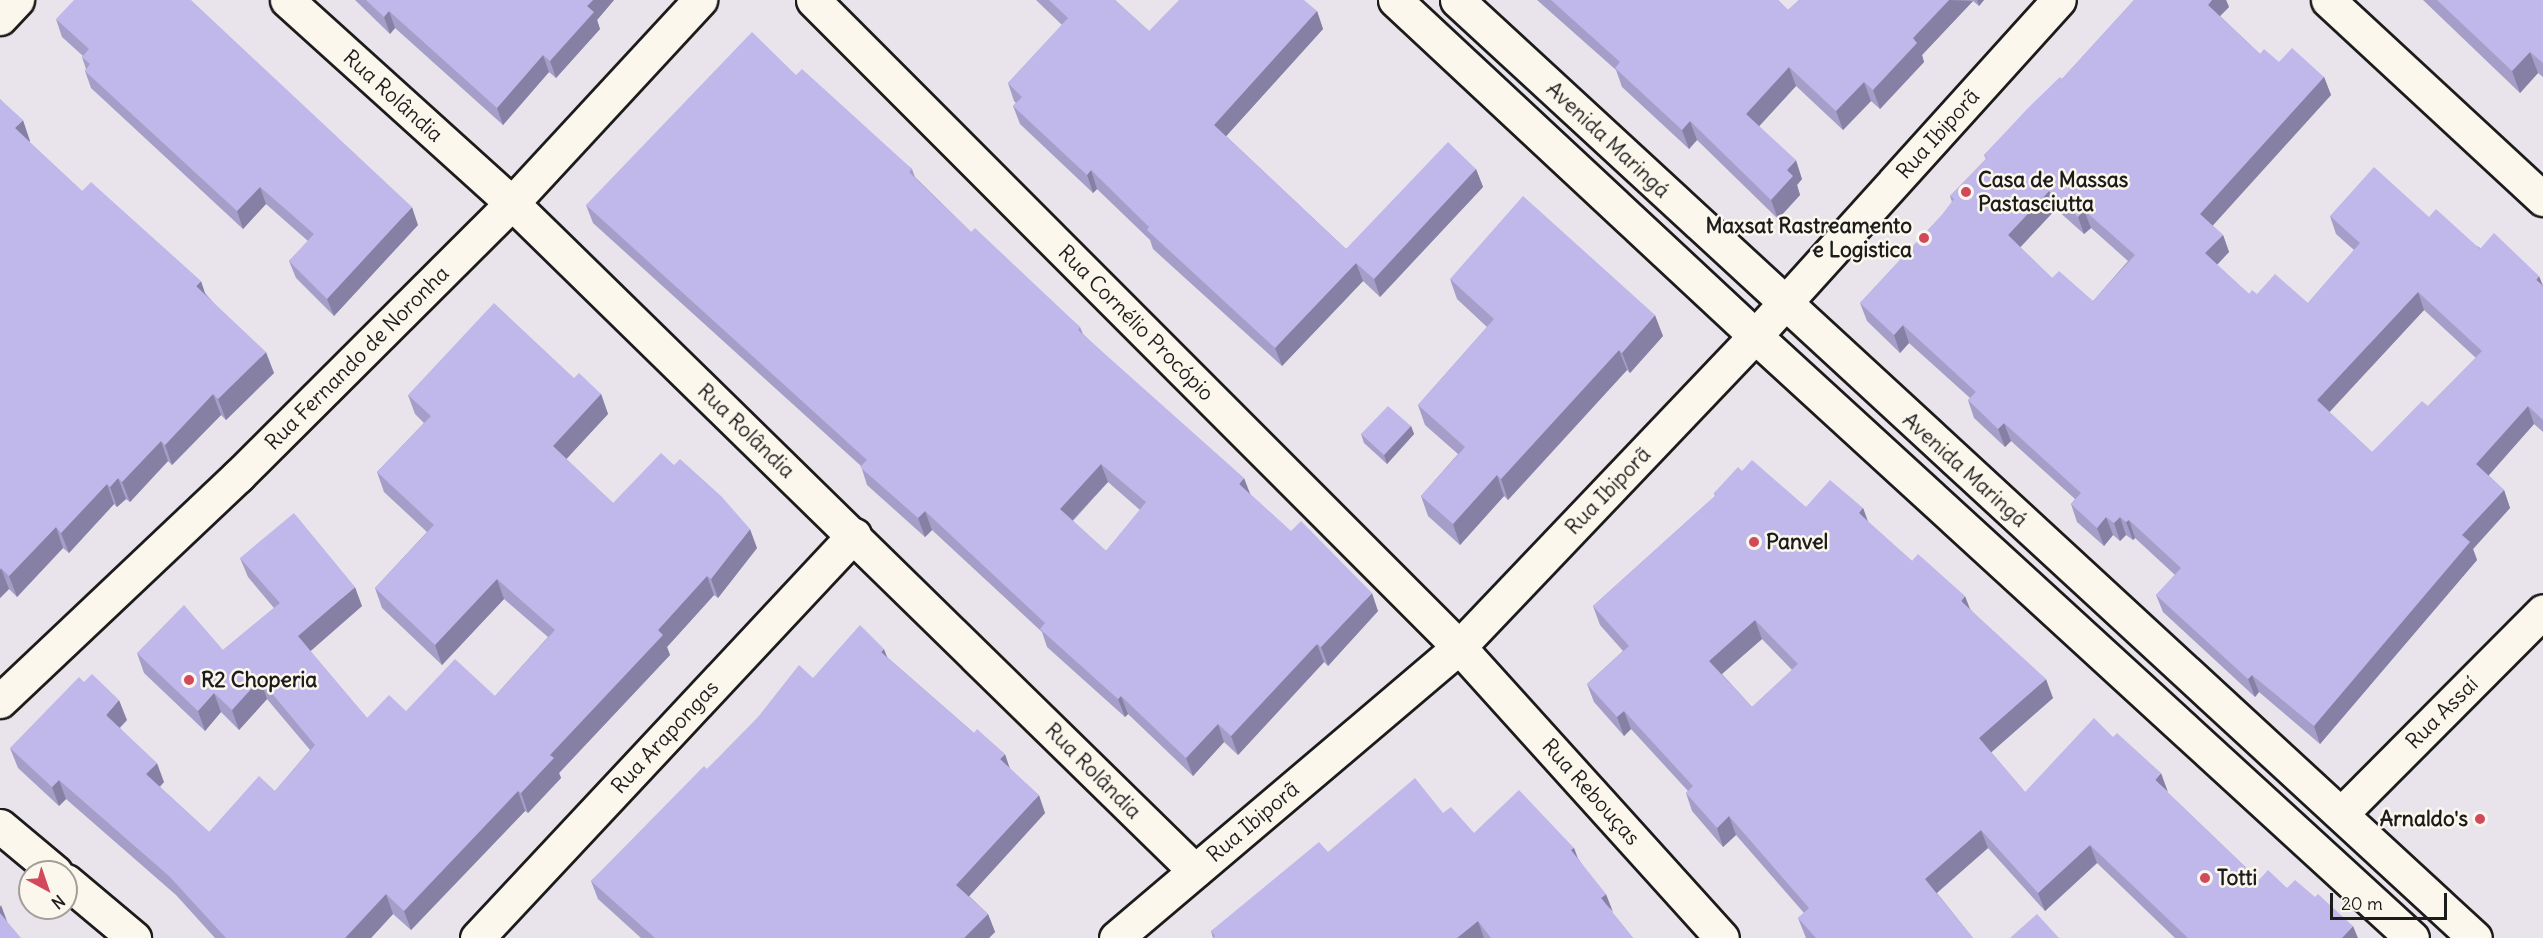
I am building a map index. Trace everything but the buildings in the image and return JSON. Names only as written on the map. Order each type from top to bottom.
[{"type":"street","points":[[0,18],[17,0]]},
{"type":"street","name":"Rua Rolândia","points":[[287,0],[512,203],[1195,871]]},
{"type":"street","name":"Rua Fernando de Noronha","points":[[0,701],[238,476],[512,203],[700,0]]},
{"type":"street","name":"Rua Cornélio Procópio","points":[[813,0],[1459,647]]},
{"type":"street","name":"Avenida Maringá","points":[[1395,0],[1755,336],[2412,938]]},
{"type":"street","name":"Avenida Maringá","points":[[1457,0],[1784,304],[2475,938]]},
{"type":"street","name":"Rua Ibiporã","points":[[1116,938],[1459,647],[1755,336],[2059,0]]},
{"type":"street","points":[[2328,0],[2543,199]]},
{"type":"street","name":"Rua Arapongas","points":[[477,938],[854,535]]},
{"type":"street","name":"Rua Assaí","points":[[2341,814],[2543,610]]},
{"type":"street","name":"Rua Rebouças","points":[[1459,647],[1722,938]]},
{"type":"street","points":[[0,826],[41,860]]},
{"type":"street","points":[[78,891],[134,938]]},
{"type":"place","name":"Casa de Massas Pastasciutta","points":[[1966,192]]},
{"type":"place","name":"Maxsat Rastreamento e Logistica","points":[[1924,238]]},
{"type":"place","name":"Panvel","points":[[1754,542]]},
{"type":"place","name":"R2 Choperia","points":[[189,680]]},
{"type":"place","name":"Arnaldo's","points":[[2480,819]]},
{"type":"place","name":"Totti","points":[[2205,878]]}]
